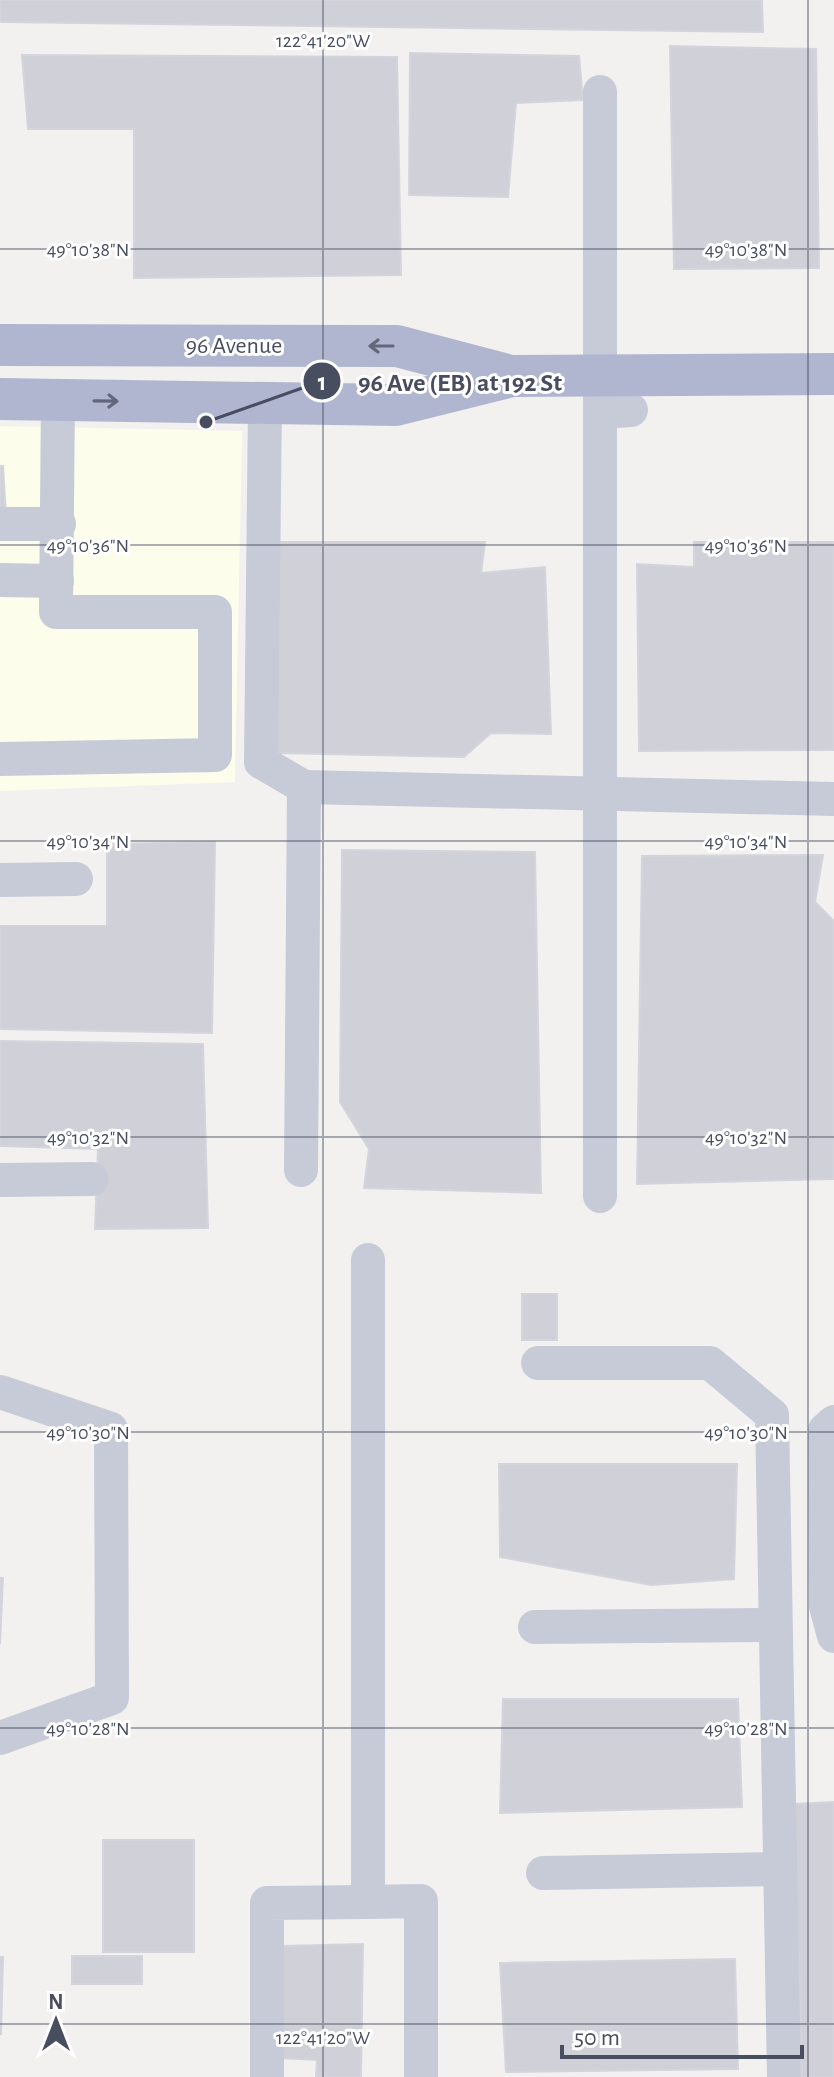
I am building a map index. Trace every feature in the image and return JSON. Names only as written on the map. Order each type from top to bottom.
[{"type":"main road","name":"96 Avenue","points":[[0,345],[397,346],[611,399],[834,374]]},
{"type":"main road","name":"96 Avenue","points":[[0,399],[396,405],[512,376]]},
{"type":"lane","points":[[600,92],[611,399],[600,795],[600,1196]]},
{"type":"lane","points":[[0,759],[215,755],[215,612],[56,612],[58,400]]},
{"type":"lane","points":[[265,403],[261,762],[304,787],[834,799]]},
{"type":"lane","points":[[0,524],[59,524]]},
{"type":"lane","points":[[0,580],[57,581]]},
{"type":"lane","points":[[301,1170],[304,787]]},
{"type":"lane","points":[[0,880],[76,879]]},
{"type":"lane","points":[[0,1180],[92,1179]]},
{"type":"lane","points":[[368,1260],[368,1902]]},
{"type":"lane","points":[[538,1363],[710,1363],[772,1415],[784,2077]]},
{"type":"lane","points":[[0,1392],[111,1429],[112,1698],[0,1738]]},
{"type":"lane","points":[[834,1422],[825,1430],[825,1444],[826,1606],[834,1636]]},
{"type":"lane","points":[[535,1627],[775,1625]]},
{"type":"lane","points":[[543,1873],[780,1869]]},
{"type":"lane","points":[[267,2077],[267,1903],[421,1901],[421,2077]]},
{"type":"shaded area","points":[[0,426],[242,431],[235,782],[0,791]]},
{"type":"building","points":[[0,0],[762,0],[763,32],[0,22]]},
{"type":"building","points":[[670,46],[816,49],[819,268],[674,269]]},
{"type":"building","points":[[410,53],[579,56],[583,100],[516,103],[508,197],[409,195]]},
{"type":"building","points":[[22,55],[397,57],[401,275],[134,278],[134,129],[28,129]]},
{"type":"building","points":[[0,466],[3,466],[6,516],[0,516]]},
{"type":"building","points":[[274,542],[485,542],[481,573],[545,567],[551,734],[491,733],[464,757],[276,753]]},
{"type":"building","points":[[694,542],[834,542],[834,750],[639,751],[637,564],[694,567]]},
{"type":"building","points":[[215,842],[212,1033],[0,1029],[0,926],[107,926],[107,844]]},
{"type":"building","points":[[342,850],[535,852],[541,1193],[364,1188],[369,1149],[340,1102]]},
{"type":"building","points":[[823,855],[815,902],[834,921],[834,1179],[637,1184],[642,856]]},
{"type":"building","points":[[0,1041],[203,1044],[208,1228],[95,1229],[98,1149],[0,1146]]},
{"type":"building","points":[[522,1294],[557,1294],[557,1340],[522,1340]]},
{"type":"building","points":[[499,1464],[737,1464],[734,1579],[651,1585],[500,1557]]},
{"type":"building","points":[[0,1578],[3,1578],[0,1644]]},
{"type":"building","points":[[503,1699],[738,1699],[742,1807],[500,1813]]},
{"type":"building","points":[[834,1802],[834,2077],[802,2077],[794,1804]]},
{"type":"building","points":[[103,1840],[194,1840],[194,1952],[103,1952]]},
{"type":"building","points":[[363,1944],[361,2077],[316,2077],[317,2060],[280,2058],[280,1946]]},
{"type":"building","points":[[72,1956],[142,1956],[142,1984],[72,1984]]},
{"type":"building","points":[[0,1957],[3,1957],[1,2034],[0,2034]]},
{"type":"building","points":[[735,1959],[738,2069],[506,2072],[500,1963]]},
{"type":"place","name":"96 Ave (EB) at 192 St","points":[[206,422]]}]
